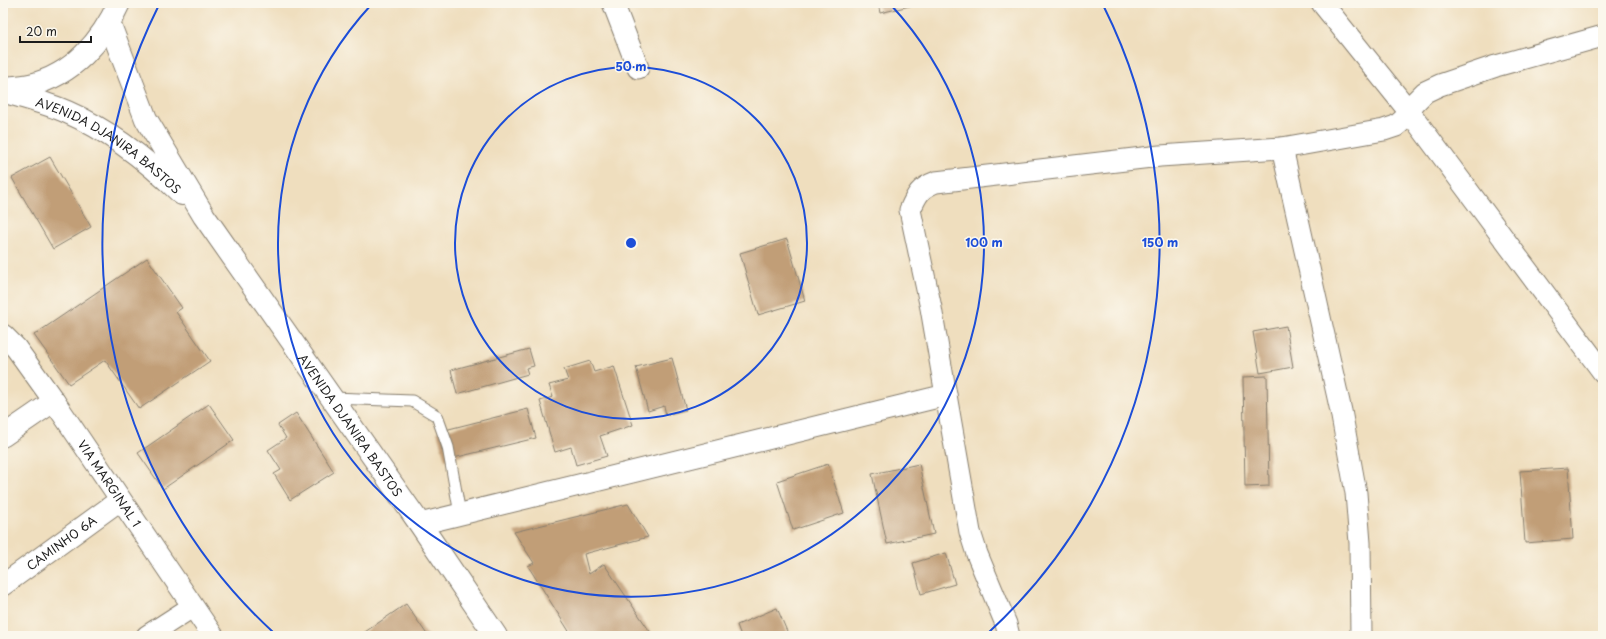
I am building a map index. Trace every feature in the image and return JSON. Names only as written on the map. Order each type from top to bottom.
[{"type":"main road","points":[[3,90],[31,85],[62,72],[89,51],[110,25],[119,3]]},
{"type":"main road","name":"AVENIDA DJANIRA BASTOS","points":[[110,25],[146,119],[204,216],[333,398],[496,636]]},
{"type":"main road","name":"AVENIDA DJANIRA BASTOS","points":[[3,90],[66,112],[117,139],[153,165],[204,216]]},
{"type":"street","points":[[613,3],[638,68]]},
{"type":"street","points":[[1322,3],[1408,110],[1603,372]]},
{"type":"street","points":[[1009,636],[1006,624],[976,554],[970,532],[937,335],[910,210],[915,198],[923,187],[936,182],[1160,156],[1282,148],[1384,130],[1396,126],[1408,110],[1425,92],[1440,85],[1496,66],[1603,36]]},
{"type":"street","points":[[1282,148],[1341,411],[1356,493],[1360,543],[1361,636]]},
{"type":"street","name":"VIA MARGINAL 1","points":[[3,335],[16,348],[54,401],[212,636]]},
{"type":"street","points":[[420,524],[946,395]]},
{"type":"street","points":[[3,436],[54,401]]},
{"type":"street","name":"CAMINHO 6A","points":[[3,585],[120,500]]},
{"type":"street","points":[[147,636],[192,606]]},
{"type":"lane","points":[[333,398],[412,401],[437,416],[448,447],[460,514]]},
{"type":"building","points":[[878,3],[918,3],[918,4],[880,13]]},
{"type":"building","points":[[50,157],[91,227],[53,249],[12,178]]},
{"type":"building","points":[[787,239],[805,301],[758,315],[740,253]]},
{"type":"building","points":[[147,258],[182,308],[176,312],[210,361],[139,409],[105,360],[69,384],[34,335]]},
{"type":"building","points":[[1286,326],[1293,367],[1260,373],[1253,332]]},
{"type":"building","points":[[529,349],[534,366],[526,368],[528,374],[457,394],[451,370]]},
{"type":"building","points":[[672,358],[686,410],[666,415],[664,406],[648,411],[636,367]]},
{"type":"building","points":[[590,361],[594,372],[614,366],[633,425],[600,436],[607,456],[576,465],[571,447],[555,452],[540,401],[553,397],[549,385],[568,380],[564,369]]},
{"type":"building","points":[[1267,376],[1269,486],[1245,487],[1243,377]]},
{"type":"building","points":[[209,404],[234,440],[163,489],[138,453]]},
{"type":"building","points":[[528,409],[536,438],[445,460],[437,432]]},
{"type":"building","points":[[296,413],[334,472],[290,500],[274,474],[281,470],[268,450],[286,438],[278,425]]},
{"type":"building","points":[[828,464],[844,513],[793,530],[777,481]]},
{"type":"building","points":[[919,464],[934,534],[887,544],[872,474]]},
{"type":"building","points":[[1568,468],[1573,539],[1525,543],[1520,471]]},
{"type":"building","points":[[628,504],[648,537],[584,554],[589,574],[604,564],[653,636],[572,636],[528,566],[534,563],[514,532]]},
{"type":"building","points":[[946,553],[955,584],[921,594],[913,563]]},
{"type":"building","points":[[406,604],[428,636],[359,636]]},
{"type":"building","points":[[777,608],[789,636],[741,636],[737,625]]}]
